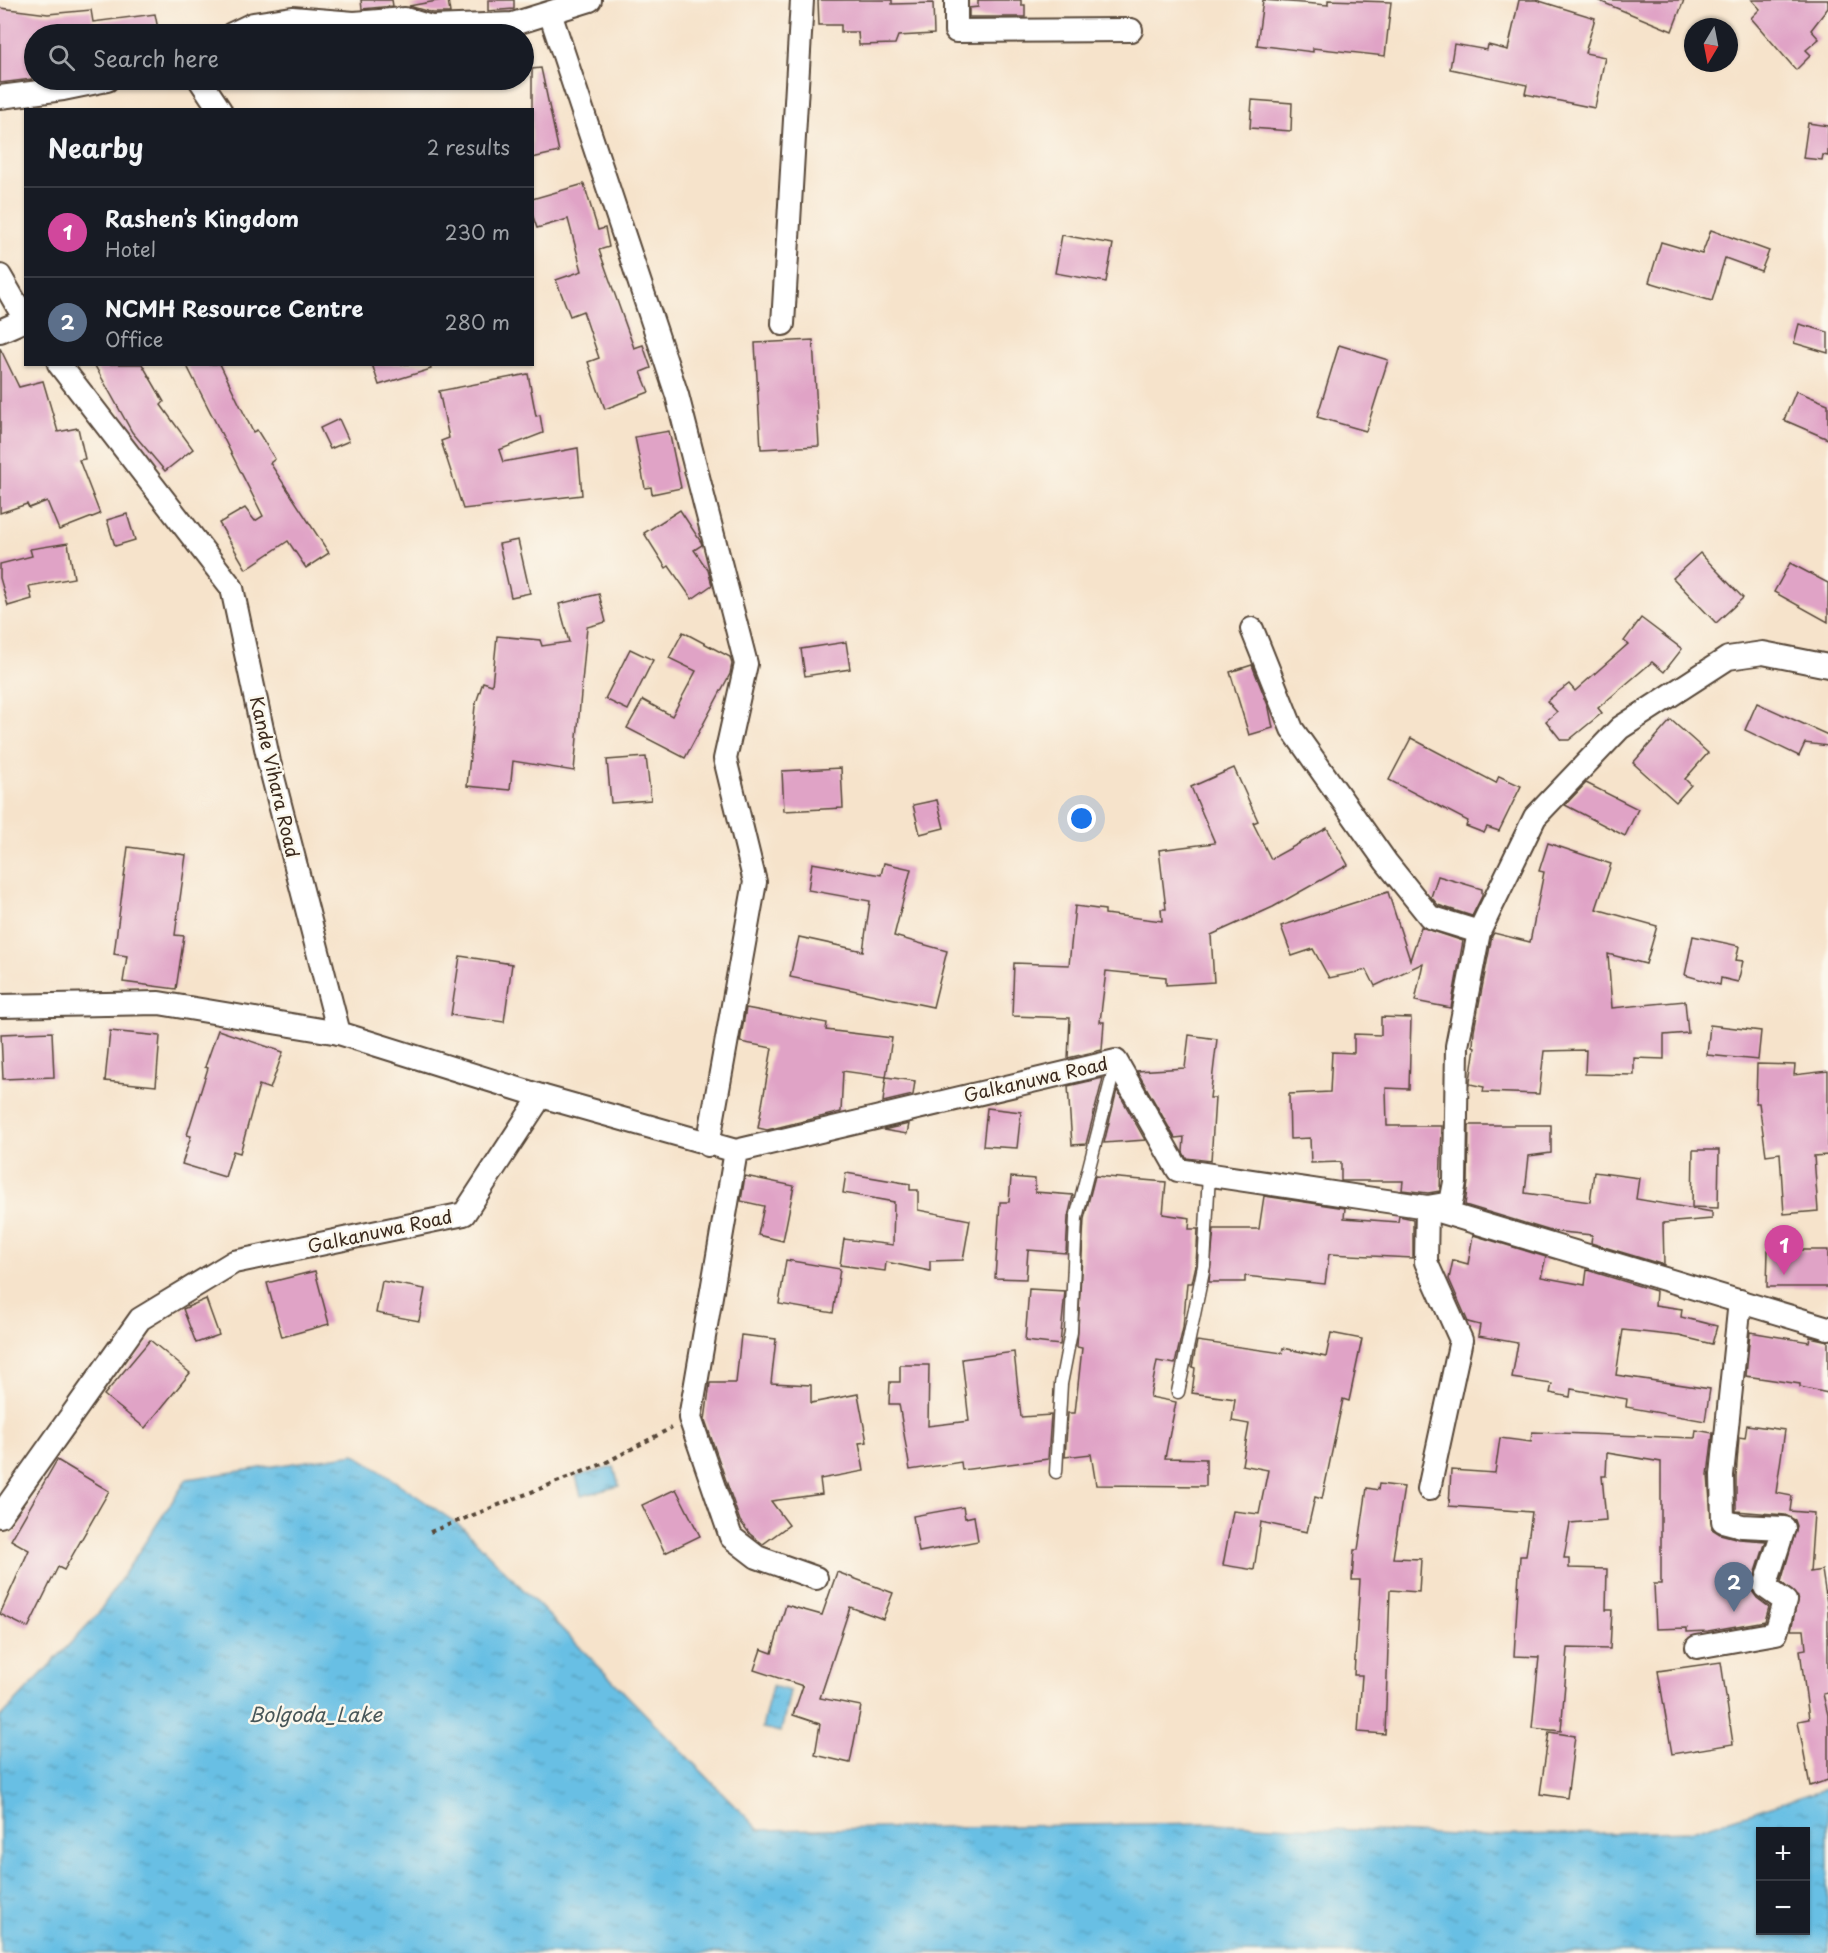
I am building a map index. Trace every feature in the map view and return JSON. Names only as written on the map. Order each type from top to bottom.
[{"type":"street","points":[[513,24],[590,0]]},
{"type":"street","points":[[783,324],[802,0]]},
{"type":"street","points":[[956,0],[956,31],[1131,30]]},
{"type":"street","points":[[550,13],[677,395],[746,664],[725,759],[755,882],[708,1145]]},
{"type":"street","points":[[253,24],[292,18],[354,23],[405,19],[421,24]]},
{"type":"street","points":[[0,97],[55,90]]},
{"type":"street","points":[[207,90],[219,108]]},
{"type":"street","points":[[0,276],[24,319]]},
{"type":"street","points":[[0,331],[24,321]]},
{"type":"street","name":"Kande Vihara Road","points":[[61,366],[232,588],[269,762],[339,1034]]},
{"type":"street","points":[[1252,629],[1292,729],[1379,853],[1430,917],[1479,932]]},
{"type":"street","name":"Galkanuwa Road","points":[[0,1516],[140,1319],[234,1262],[464,1214],[541,1096],[708,1145],[736,1150],[1116,1061],[1178,1170],[1427,1207],[1451,1203],[1455,1182],[1457,1046],[1479,932],[1535,817],[1620,728],[1728,658],[1763,653],[1828,666]]},
{"type":"street","points":[[0,1006],[159,1003],[339,1034],[541,1096]]},
{"type":"street","points":[[736,1150],[690,1418],[731,1537],[757,1557],[816,1578]]},
{"type":"street","points":[[1429,1489],[1461,1340],[1426,1262],[1427,1207],[1828,1328]]},
{"type":"street","points":[[1697,1647],[1776,1633],[1785,1600],[1766,1587],[1784,1528],[1743,1526],[1723,1521],[1722,1475],[1740,1301]]},
{"type":"lane","points":[[1056,1472],[1061,1384],[1071,1332],[1076,1218],[1116,1061]]},
{"type":"lane","points":[[1178,1392],[1204,1266],[1209,1174]]},
{"type":"path","points":[[430,1532],[605,1463],[690,1418]]},
{"type":"water","name":"Bolgoda_Lake","points":[[355,1454],[462,1527],[759,1830],[1212,1823],[1472,1836],[1692,1831],[1828,1788],[1828,1953],[0,1953],[0,1718],[97,1615],[187,1479]]},
{"type":"water","points":[[614,1467],[619,1486],[581,1496],[576,1476]]},
{"type":"water","points":[[772,1686],[790,1691],[781,1732],[762,1728]]},
{"type":"building","points":[[361,0],[392,0],[393,6],[362,9]]},
{"type":"building","points":[[448,0],[450,13],[433,13],[409,6]]},
{"type":"building","points":[[488,0],[514,0],[514,9],[488,11]]},
{"type":"building","points":[[818,0],[892,0],[892,4],[933,3],[934,34],[898,36],[895,44],[859,45],[858,32],[841,32],[841,25],[819,25]]},
{"type":"building","points":[[978,0],[1021,0],[1021,5],[1025,5],[1025,17],[969,17],[969,8],[978,7]]},
{"type":"building","points":[[1263,0],[1328,5],[1328,0],[1391,2],[1385,56],[1313,48],[1313,52],[1257,45]]},
{"type":"building","points":[[1519,0],[1536,0],[1595,18],[1585,53],[1605,57],[1595,108],[1525,94],[1527,85],[1450,69],[1454,44],[1487,50],[1488,45],[1508,50]]},
{"type":"building","points":[[1597,0],[1684,0],[1672,31]]},
{"type":"building","points":[[1752,0],[1828,0],[1828,8],[1811,30],[1819,39],[1806,50],[1811,55],[1796,70],[1751,18],[1760,9]]},
{"type":"building","points":[[0,8],[48,14],[91,10],[93,22],[155,14],[157,24],[24,24],[24,80],[0,83]]},
{"type":"building","points":[[541,68],[559,152],[534,158],[532,90],[534,90],[534,69]]},
{"type":"building","points":[[1252,100],[1292,103],[1291,131],[1250,128]]},
{"type":"building","points":[[1808,123],[1828,126],[1828,156],[1823,155],[1822,160],[1803,158]]},
{"type":"building","points":[[584,184],[598,230],[605,228],[609,247],[599,250],[634,348],[643,345],[651,368],[641,372],[649,392],[605,409],[588,362],[599,358],[583,311],[570,316],[556,280],[582,271],[568,219],[537,228],[534,220],[534,198]]},
{"type":"building","points":[[1711,230],[1769,251],[1761,271],[1725,258],[1712,301],[1649,282],[1661,242],[1702,254]]},
{"type":"building","points":[[1062,235],[1113,244],[1106,282],[1055,273]]},
{"type":"building","points":[[1799,324],[1828,332],[1828,353],[1794,343]]},
{"type":"building","points":[[813,340],[819,446],[761,449],[755,343]]},
{"type":"building","points":[[1339,345],[1388,360],[1366,431],[1317,417]]},
{"type":"building","points":[[0,348],[19,387],[43,381],[58,432],[78,428],[85,459],[79,460],[100,514],[59,530],[47,501],[29,508],[27,504],[0,513]]},
{"type":"building","points":[[95,366],[143,366],[164,402],[161,405],[193,449],[165,471],[132,432]]},
{"type":"building","points":[[187,366],[221,366],[253,432],[257,430],[275,459],[270,463],[329,553],[306,568],[288,541],[246,569],[219,523],[245,508],[255,521],[263,516]]},
{"type":"building","points":[[373,366],[430,366],[431,369],[379,385]]},
{"type":"building","points":[[528,374],[536,416],[540,415],[543,433],[499,450],[503,462],[578,448],[582,495],[463,509],[441,441],[449,438],[439,391]]},
{"type":"building","points":[[1796,391],[1828,404],[1828,439],[1784,420]]},
{"type":"building","points":[[339,419],[349,441],[330,449],[320,428]]},
{"type":"building","points":[[669,431],[681,488],[652,494],[651,487],[645,488],[635,437]]},
{"type":"building","points":[[680,510],[701,542],[702,545],[694,550],[708,570],[712,585],[692,599],[669,566],[666,568],[644,533]]},
{"type":"building","points":[[127,514],[135,540],[115,546],[107,520]]},
{"type":"building","points":[[518,540],[530,593],[511,597],[499,544]]},
{"type":"building","points":[[68,543],[74,578],[29,586],[32,599],[8,606],[0,578],[0,564],[32,556],[30,549]]},
{"type":"building","points":[[1700,553],[1743,598],[1716,623],[1673,578]]},
{"type":"building","points":[[1790,563],[1828,583],[1828,622],[1774,592]]},
{"type":"building","points":[[599,594],[606,622],[587,627],[574,771],[513,761],[510,790],[467,786],[475,706],[483,682],[492,685],[497,636],[540,640],[542,646],[569,642],[559,604]]},
{"type":"building","points":[[1641,618],[1682,649],[1664,672],[1652,662],[1598,708],[1602,713],[1569,740],[1561,740],[1546,721],[1557,712],[1547,701],[1569,684],[1575,691],[1628,644],[1624,641]]},
{"type":"building","points":[[683,632],[730,657],[732,664],[730,674],[685,758],[627,728],[643,700],[672,716],[696,671],[669,658]]},
{"type":"building","points":[[846,642],[850,669],[805,676],[801,649]]},
{"type":"building","points":[[630,649],[653,660],[628,710],[605,699]]},
{"type":"building","points":[[1252,665],[1269,708],[1273,728],[1249,735],[1230,672]]},
{"type":"building","points":[[1757,703],[1828,735],[1828,746],[1805,743],[1799,756],[1745,730]]},
{"type":"building","points":[[1671,720],[1708,753],[1685,779],[1691,785],[1676,802],[1633,763]]},
{"type":"building","points":[[1411,738],[1496,783],[1499,776],[1521,786],[1499,831],[1487,827],[1484,833],[1466,826],[1468,821],[1389,780]]},
{"type":"building","points":[[646,757],[651,800],[611,803],[607,760]]},
{"type":"building","points":[[841,768],[843,808],[784,811],[782,771]]},
{"type":"building","points":[[1234,768],[1258,821],[1253,823],[1271,859],[1327,828],[1348,865],[1273,907],[1211,935],[1214,982],[1166,985],[1166,977],[1106,971],[1100,1022],[1104,1022],[1102,1050],[1068,1058],[1070,1018],[1012,1016],[1014,963],[1069,965],[1075,906],[1105,910],[1105,914],[1162,921],[1161,909],[1166,909],[1159,850],[1215,843],[1191,787]]},
{"type":"building","points":[[1586,783],[1638,809],[1625,836],[1565,805]]},
{"type":"building","points":[[937,800],[944,828],[920,834],[913,805]]},
{"type":"building","points":[[1548,843],[1611,864],[1596,909],[1657,926],[1646,964],[1608,954],[1612,1008],[1685,1001],[1688,1033],[1664,1035],[1664,1059],[1634,1058],[1634,1075],[1585,1074],[1586,1050],[1544,1051],[1539,1094],[1483,1092],[1484,1087],[1470,1084],[1470,1081],[1475,1047],[1473,1046],[1474,1030],[1492,936],[1494,933],[1530,942],[1544,872],[1539,871]]},
{"type":"building","points":[[128,847],[186,855],[175,935],[184,936],[176,989],[123,982],[127,956],[114,954]]},
{"type":"building","points":[[812,863],[881,875],[884,863],[911,869],[894,936],[947,951],[933,1007],[790,977],[799,937],[863,951],[870,901],[808,890]]},
{"type":"building","points":[[1438,876],[1482,889],[1482,896],[1472,916],[1438,905],[1431,897]]},
{"type":"building","points":[[1388,892],[1410,960],[1421,927],[1463,941],[1451,1008],[1415,1001],[1423,963],[1375,986],[1367,970],[1329,978],[1313,949],[1292,956],[1281,926]]},
{"type":"building","points":[[1693,936],[1739,946],[1736,960],[1743,961],[1738,982],[1721,978],[1720,985],[1685,975]]},
{"type":"building","points":[[460,956],[512,964],[504,1022],[451,1015]]},
{"type":"building","points":[[746,1008],[827,1023],[826,1030],[892,1038],[886,1077],[843,1071],[841,1112],[767,1130],[758,1128],[772,1048],[740,1042]]},
{"type":"building","points":[[1381,1017],[1411,1018],[1409,1089],[1386,1088],[1387,1126],[1442,1126],[1440,1191],[1428,1193],[1402,1190],[1403,1181],[1341,1181],[1341,1162],[1311,1163],[1310,1138],[1290,1139],[1289,1094],[1330,1092],[1332,1052],[1354,1053],[1354,1034],[1381,1035]]},
{"type":"building","points":[[1710,1025],[1761,1031],[1758,1060],[1707,1055]]},
{"type":"building","points":[[218,1030],[283,1052],[270,1089],[259,1085],[240,1153],[233,1151],[225,1177],[182,1164],[191,1136],[187,1135],[208,1068],[205,1067]]},
{"type":"building","points":[[110,1031],[160,1036],[156,1086],[105,1081]]},
{"type":"building","points":[[52,1032],[54,1077],[3,1079],[1,1034]]},
{"type":"building","points":[[1189,1035],[1217,1039],[1210,1098],[1215,1098],[1211,1161],[1186,1158],[1183,1152],[1184,1137],[1175,1138],[1137,1071],[1185,1068]]},
{"type":"building","points":[[1757,1064],[1795,1065],[1794,1075],[1828,1071],[1828,1155],[1814,1156],[1818,1211],[1784,1214],[1780,1153],[1766,1155],[1759,1103],[1756,1103]]},
{"type":"building","points":[[886,1077],[915,1081],[913,1095],[883,1102]]},
{"type":"building","points":[[1103,1078],[1086,1144],[1072,1145],[1068,1086]]},
{"type":"building","points":[[1117,1090],[1145,1140],[1104,1143]]},
{"type":"building","points":[[987,1108],[1021,1112],[1017,1148],[983,1146]]},
{"type":"building","points":[[909,1124],[907,1134],[883,1130]]},
{"type":"building","points":[[1469,1125],[1551,1125],[1551,1153],[1529,1156],[1525,1193],[1590,1202],[1594,1172],[1639,1178],[1636,1199],[1712,1212],[1712,1219],[1663,1223],[1664,1265],[1591,1243],[1592,1235],[1551,1231],[1465,1205],[1468,1182]]},
{"type":"building","points":[[1693,1150],[1719,1150],[1718,1208],[1692,1207]]},
{"type":"building","points":[[846,1173],[910,1184],[910,1190],[918,1190],[918,1210],[970,1220],[963,1260],[930,1261],[930,1271],[886,1262],[885,1271],[840,1265],[844,1239],[893,1245],[894,1202],[843,1193]]},
{"type":"building","points":[[745,1176],[794,1186],[783,1241],[758,1235],[764,1206],[741,1201]]},
{"type":"building","points":[[1095,1176],[1166,1182],[1163,1214],[1190,1218],[1189,1229],[1198,1229],[1196,1265],[1192,1283],[1187,1283],[1183,1328],[1175,1364],[1157,1361],[1150,1397],[1176,1402],[1165,1458],[1206,1459],[1206,1486],[1096,1485],[1091,1454],[1065,1457],[1068,1413],[1075,1413],[1082,1348],[1077,1347],[1084,1219]]},
{"type":"building","points":[[1011,1177],[1035,1179],[1035,1192],[1073,1195],[1068,1217],[1066,1253],[1028,1250],[1026,1279],[995,1278],[1000,1202],[1009,1202]]},
{"type":"building","points":[[1264,1196],[1345,1208],[1344,1218],[1398,1222],[1399,1216],[1413,1219],[1413,1258],[1329,1254],[1325,1284],[1245,1276],[1245,1282],[1209,1282],[1214,1229],[1259,1229]]},
{"type":"building","points":[[1473,1235],[1546,1257],[1541,1277],[1585,1285],[1587,1270],[1656,1291],[1655,1305],[1682,1309],[1681,1317],[1717,1326],[1712,1344],[1679,1336],[1623,1330],[1616,1375],[1710,1389],[1705,1421],[1626,1407],[1627,1399],[1571,1389],[1570,1397],[1550,1393],[1552,1384],[1512,1378],[1518,1343],[1478,1336],[1480,1325],[1468,1322],[1449,1279],[1453,1260],[1468,1264]]},
{"type":"building","points":[[1768,1250],[1828,1250],[1828,1287],[1767,1287]]},
{"type":"building","points":[[786,1260],[840,1269],[833,1313],[779,1304]]},
{"type":"building","points":[[315,1271],[329,1324],[282,1337],[267,1283]]},
{"type":"building","points":[[382,1281],[425,1289],[419,1321],[376,1313]]},
{"type":"building","points":[[1029,1289],[1065,1291],[1060,1345],[1025,1341]]},
{"type":"building","points":[[206,1299],[219,1335],[196,1343],[183,1309]]},
{"type":"building","points":[[1750,1332],[1809,1342],[1810,1337],[1828,1341],[1828,1393],[1800,1387],[1800,1384],[1746,1376]]},
{"type":"building","points":[[1331,1333],[1362,1339],[1349,1401],[1343,1399],[1322,1499],[1315,1497],[1307,1532],[1261,1522],[1254,1570],[1223,1565],[1233,1511],[1259,1514],[1268,1470],[1242,1465],[1249,1424],[1232,1421],[1235,1399],[1192,1393],[1195,1368],[1192,1367],[1197,1341],[1282,1353],[1283,1348],[1326,1357]]},
{"type":"building","points":[[741,1335],[776,1339],[771,1383],[811,1385],[811,1403],[858,1394],[867,1442],[859,1443],[864,1471],[820,1479],[822,1494],[771,1501],[789,1525],[763,1544],[750,1534],[740,1521],[705,1420],[710,1383],[736,1383]]},
{"type":"building","points":[[150,1340],[190,1373],[145,1428],[104,1395]]},
{"type":"building","points":[[1014,1352],[1021,1417],[1051,1415],[1048,1459],[962,1470],[961,1462],[910,1470],[899,1404],[889,1404],[890,1382],[900,1382],[900,1365],[929,1365],[928,1426],[969,1421],[962,1359]]},
{"type":"building","points":[[1747,1425],[1785,1430],[1776,1493],[1792,1496],[1790,1511],[1814,1513],[1810,1572],[1822,1570],[1828,1610],[1828,1693],[1823,1694],[1828,1715],[1828,1780],[1810,1786],[1798,1721],[1809,1719],[1800,1650],[1806,1649],[1804,1630],[1791,1630],[1798,1597],[1781,1582],[1797,1526],[1795,1520],[1785,1515],[1736,1511],[1739,1437],[1745,1438]]},
{"type":"building","points":[[1696,1430],[1713,1433],[1708,1475],[1712,1529],[1720,1534],[1739,1539],[1766,1541],[1752,1584],[1752,1591],[1757,1598],[1769,1607],[1765,1621],[1708,1631],[1687,1632],[1687,1628],[1656,1629],[1654,1584],[1661,1584],[1661,1462],[1607,1453],[1606,1476],[1602,1476],[1606,1520],[1570,1523],[1564,1558],[1569,1558],[1569,1568],[1607,1569],[1606,1610],[1612,1610],[1610,1649],[1568,1648],[1561,1731],[1532,1728],[1539,1657],[1514,1656],[1520,1556],[1526,1556],[1532,1512],[1449,1506],[1451,1470],[1495,1473],[1500,1438],[1531,1442],[1532,1432],[1695,1438]]},
{"type":"building","points":[[57,1460],[109,1491],[64,1570],[58,1567],[28,1628],[0,1614],[29,1550],[11,1540]]},
{"type":"building","points":[[1379,1484],[1404,1487],[1393,1558],[1421,1559],[1419,1592],[1390,1590],[1385,1734],[1358,1732],[1362,1675],[1354,1675],[1360,1580],[1352,1580],[1354,1550],[1358,1550],[1367,1488],[1378,1490]]},
{"type":"building","points":[[676,1489],[700,1536],[665,1553],[642,1505]]},
{"type":"building","points":[[963,1507],[965,1518],[974,1516],[978,1541],[919,1552],[913,1516]]},
{"type":"building","points":[[837,1572],[893,1593],[883,1619],[850,1607],[820,1698],[861,1706],[850,1763],[815,1755],[820,1724],[793,1715],[803,1686],[754,1670],[761,1649],[772,1653],[786,1605],[822,1615]]},
{"type":"building","points":[[1721,1662],[1733,1744],[1672,1754],[1658,1671]]},
{"type":"building","points":[[1549,1732],[1575,1736],[1567,1798],[1540,1794]]},
{"type":"place","name":"Rashen’s Kingdom","points":[[1784,1275]]},
{"type":"place","name":"NCMH Resource Centre","points":[[1734,1612]]}]
